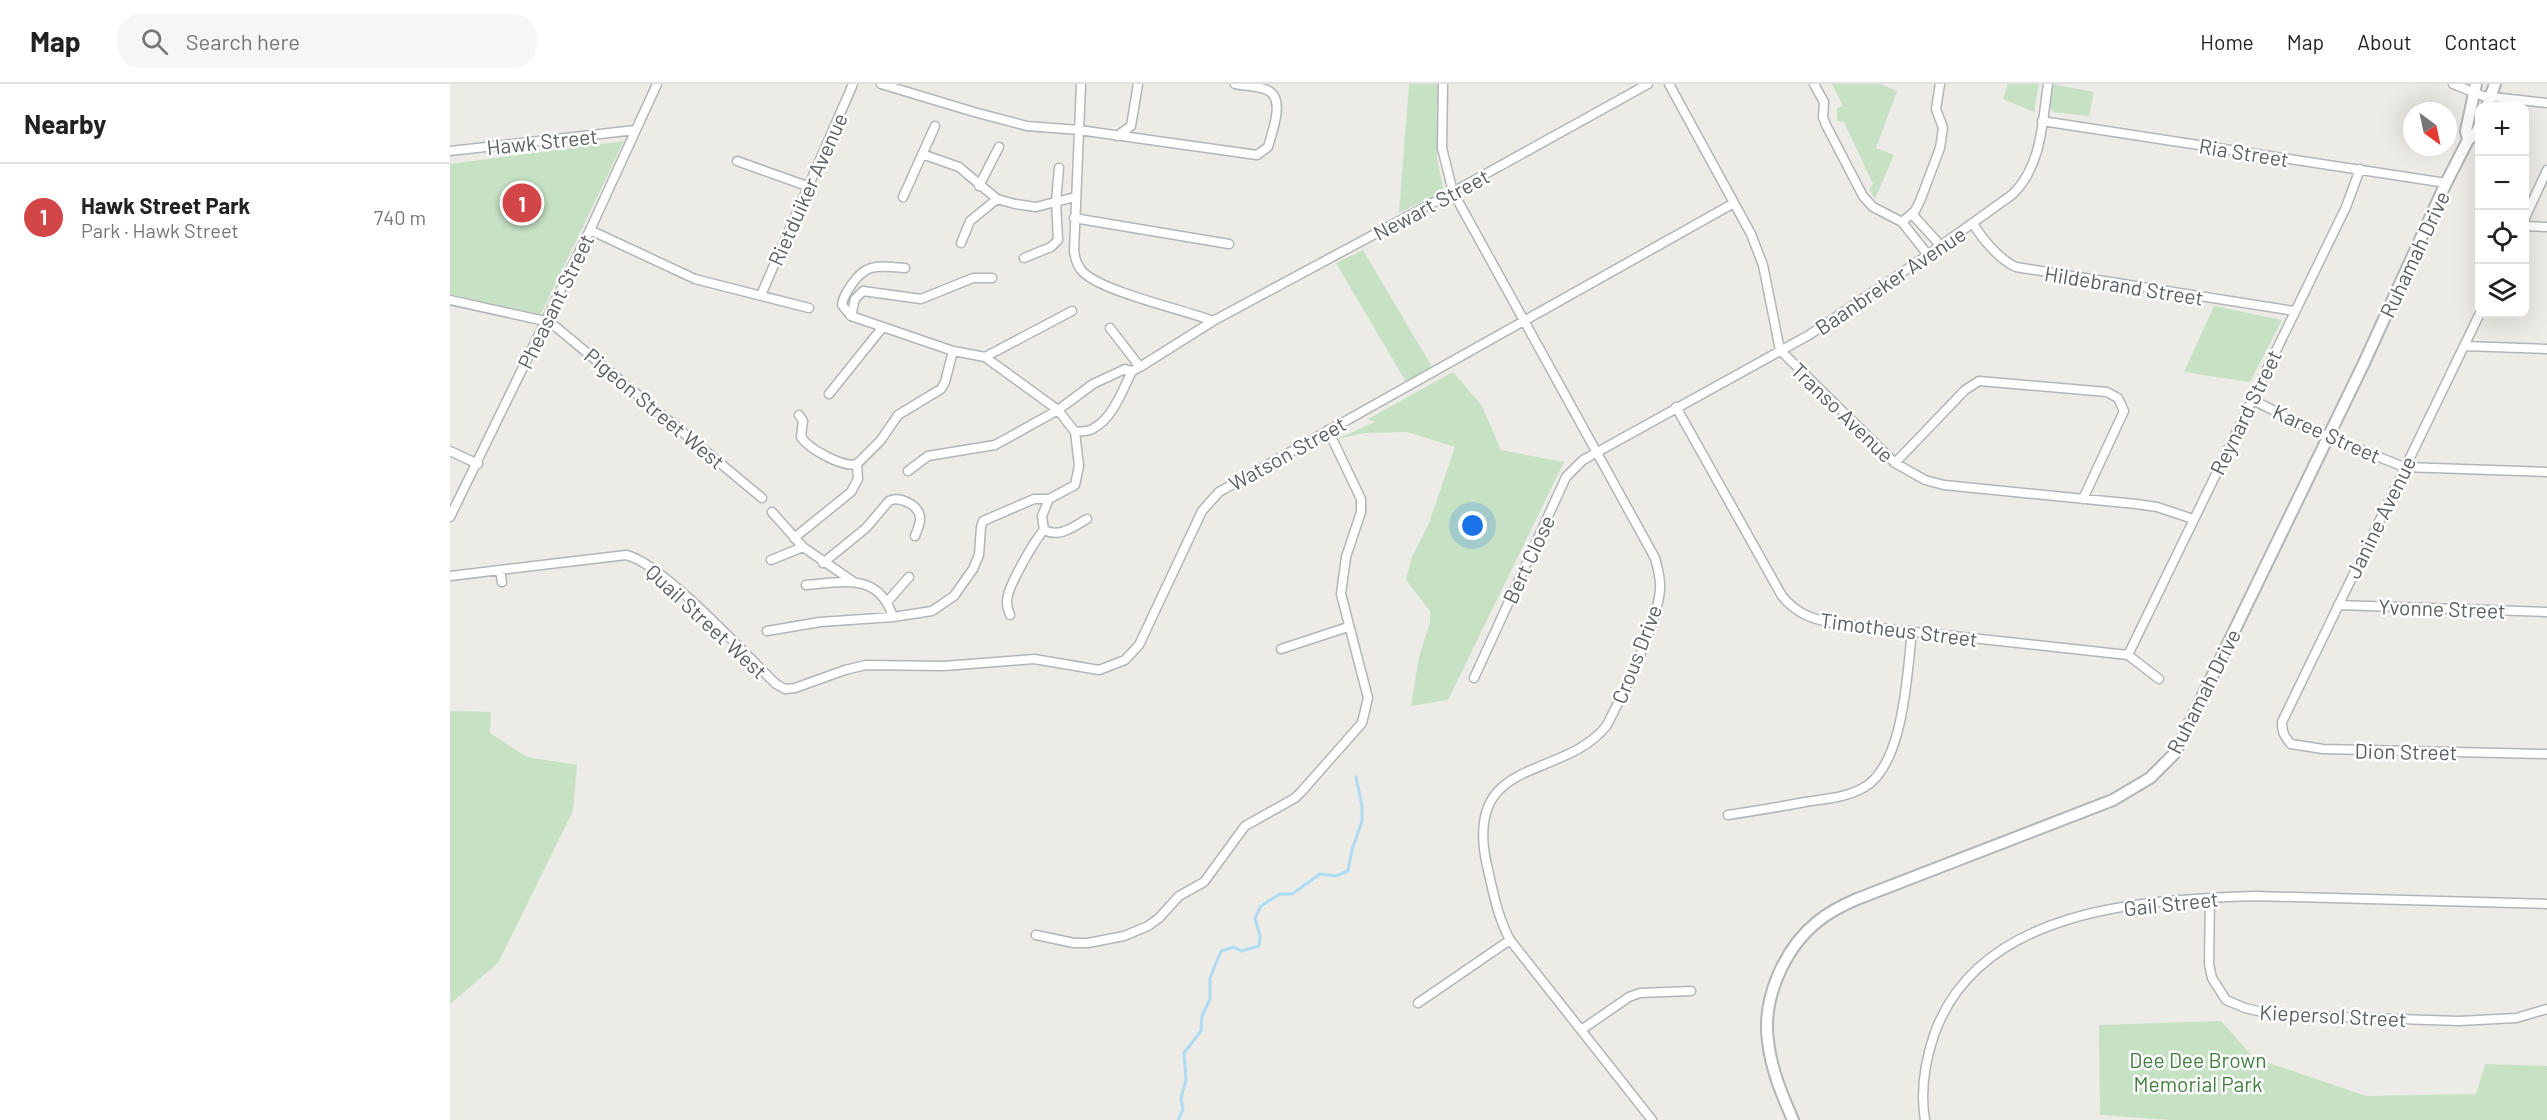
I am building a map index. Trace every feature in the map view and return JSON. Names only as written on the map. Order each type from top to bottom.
[{"type":"street","name":"Pheasant Street","points":[[450,517],[478,464],[590,230],[657,84]]},
{"type":"street","name":"Rietduiker Avenue","points":[[761,295],[853,84]]},
{"type":"street","points":[[882,84],[1027,126],[1079,130],[1253,156],[1267,149],[1277,105],[1276,98],[1269,90],[1235,84]]},
{"type":"street","points":[[1080,84],[1074,218],[1075,260],[1087,275],[1116,290],[1213,321]]},
{"type":"street","points":[[1116,136],[1131,126],[1138,84]]},
{"type":"street","name":"Crous Drive","points":[[1443,84],[1442,148],[1453,192],[1655,558],[1660,581],[1658,600],[1637,659],[1613,714],[1601,732],[1584,745],[1517,776],[1497,792],[1484,821],[1483,845],[1501,922],[1510,940],[1652,1120]]},
{"type":"street","name":"Newart Street","points":[[1136,369],[1213,321],[1648,84]]},
{"type":"street","name":"Transo Avenue","points":[[1669,84],[1751,234],[1763,265],[1780,350],[1894,463],[1925,480],[1944,484],[2157,507],[2193,519]]},
{"type":"street","points":[[1814,84],[1824,102],[1823,117],[1826,125],[1863,196],[1873,207],[1902,222],[1928,255]]},
{"type":"street","points":[[1902,222],[1912,214],[1920,201],[1941,148],[1943,128],[1936,109],[1940,84]]},
{"type":"street","name":"Baanbreker Avenue","points":[[1598,453],[1818,329],[2013,194],[2025,182],[2032,168],[2048,84]]},
{"type":"street","points":[[2452,84],[2476,89],[2489,102],[2495,84]]},
{"type":"street","name":"Ruhamah Drive","points":[[2468,140],[2466,131],[2476,89]]},
{"type":"street","points":[[2529,103],[2547,103]]},
{"type":"street","name":"Ria Street","points":[[2042,121],[2446,183]]},
{"type":"street","points":[[903,197],[935,126]]},
{"type":"street","name":"Hawk Street","points":[[450,151],[635,130]]},
{"type":"street","name":"Ruhamah Drive","points":[[1793,1120],[1776,1078],[1767,1027],[1775,984],[1792,950],[1805,933],[1818,921],[1857,898],[2113,800],[2150,778],[2175,753],[2328,436],[2446,183],[2468,140],[2475,134]]},
{"type":"street","points":[[980,186],[999,147]]},
{"type":"street","points":[[922,154],[959,167],[997,199],[1030,207],[1075,197]]},
{"type":"street","points":[[737,161],[807,186]]},
{"type":"street","points":[[1024,258],[1051,247],[1058,240],[1056,201],[1059,168]]},
{"type":"street","name":"Reynard Street","points":[[2128,655],[2346,207],[2361,169]]},
{"type":"street","points":[[2529,210],[2547,170]]},
{"type":"street","points":[[961,243],[970,221],[997,199]]},
{"type":"street","name":"Watson Street","points":[[785,689],[795,688],[866,665],[944,666],[1034,659],[1099,670],[1116,664],[1130,656],[1139,645],[1202,511],[1209,501],[1233,482],[1734,203]]},
{"type":"street","points":[[1912,214],[1941,246]]},
{"type":"street","points":[[1074,218],[1229,244]]},
{"type":"street","name":"Hildebrand Street","points":[[1973,223],[1978,233],[2016,267],[2294,311]]},
{"type":"street","points":[[2529,226],[2547,227]]},
{"type":"street","points":[[590,230],[694,279],[809,309]]},
{"type":"street","points":[[767,631],[820,622],[893,617],[932,610],[954,596],[977,562],[981,527],[988,518],[1034,500],[1048,500],[1072,489],[1077,480],[1079,466],[1075,432],[1058,410],[985,357],[953,351],[882,328],[851,316],[843,307],[842,299],[862,271],[876,266],[905,268]]},
{"type":"street","points":[[851,316],[855,299],[863,291],[921,299],[973,278],[992,278]]},
{"type":"street","points":[[450,300],[545,321]]},
{"type":"street","points":[[985,357],[1072,311]]},
{"type":"street","name":"Janine Avenue","points":[[2282,722],[2478,318]]},
{"type":"street","name":"Pigeon Street West","points":[[545,321],[571,338],[762,498]]},
{"type":"street","points":[[829,394],[882,328]]},
{"type":"street","points":[[1110,328],[1136,369]]},
{"type":"street","points":[[2464,346],[2547,349]]},
{"type":"street","points":[[799,415],[804,421],[801,437],[807,444],[843,464],[857,464],[881,440],[898,415],[941,389],[953,351]]},
{"type":"street","points":[[909,471],[928,456],[995,445],[1058,410],[1094,384],[1125,369],[1136,369]]},
{"type":"street","points":[[1075,432],[1091,430],[1101,424],[1136,369]]},
{"type":"street","points":[[1894,463],[1962,393],[1979,381],[2107,392],[2118,398],[2124,411],[2083,499]]},
{"type":"street","name":"Karee Street","points":[[2252,399],[2328,436],[2404,467],[2547,472]]},
{"type":"street","name":"Timotheus Street","points":[[1676,407],[1782,596],[1790,605],[1814,620],[2128,655]]},
{"type":"street","points":[[1036,935],[1074,943],[1095,942],[1124,936],[1148,926],[1159,918],[1179,896],[1204,882],[1245,826],[1295,798],[1358,728],[1366,712],[1368,698],[1341,594],[1343,574],[1362,506],[1347,468],[1328,430]]},
{"type":"street","points":[[450,450],[478,464]]},
{"type":"street","name":"Bert Close","points":[[1473,678],[1566,477],[1583,459],[1598,453]]},
{"type":"street","points":[[794,538],[851,492],[858,479],[857,464]]},
{"type":"street","points":[[823,563],[866,528],[891,499],[905,501],[918,512],[920,519],[915,536]]},
{"type":"street","points":[[1010,615],[1007,603],[1009,593],[1035,541],[1044,530],[1042,516],[1048,500]]},
{"type":"street","points":[[772,512],[802,547],[823,563],[854,582],[881,593],[888,601],[893,617]]},
{"type":"street","points":[[1044,530],[1056,534],[1087,519]]},
{"type":"street","points":[[771,560],[802,547]]},
{"type":"street","name":"Quail Street West","points":[[450,576],[632,556],[650,566],[694,604],[776,684],[785,689]]},
{"type":"street","points":[[500,570],[502,582]]},
{"type":"street","points":[[888,601],[909,577]]},
{"type":"street","points":[[806,585],[854,582]]},
{"type":"street","name":"Yvonne Street","points":[[2338,605],[2547,612]]},
{"type":"street","points":[[1281,649],[1348,627]]},
{"type":"street","points":[[1728,815],[1842,796],[1863,788],[1879,776],[1894,750],[1906,685],[1912,631]]},
{"type":"street","points":[[2128,655],[2159,679]]},
{"type":"street","name":"Dion Street","points":[[2282,722],[2283,735],[2296,746],[2324,749],[2547,754]]},
{"type":"street","name":"Gail Street","points":[[1925,1120],[1923,1091],[1928,1052],[1938,1024],[1953,994],[1970,974],[2019,939],[2049,926],[2125,907],[2210,898],[2255,896],[2547,904]]},
{"type":"street","name":"Kiepersol Street","points":[[2210,898],[2209,964],[2212,978],[2226,1000],[2245,1008],[2275,1015],[2459,1021],[2516,1018],[2547,1009]]},
{"type":"street","points":[[1418,1003],[1510,940]]},
{"type":"street","points":[[1581,1030],[1629,997],[1640,993],[1691,991]]},
{"type":"green space","points":[[1409,84],[1438,84],[1437,159],[1444,191],[1399,213]]},
{"type":"green space","points":[[1832,84],[1880,84],[1897,91],[1876,148],[1894,155],[1875,199],[1869,189],[1873,184],[1844,122],[1837,121],[1837,108],[1843,106]]},
{"type":"green space","points":[[2008,84],[2039,84],[2034,112],[2003,99]]},
{"type":"green space","points":[[2052,84],[2094,92],[2089,116],[2053,112],[2047,101]]},
{"type":"green space","points":[[624,141],[540,316],[450,294],[450,164]]},
{"type":"green space","points":[[1363,250],[1432,367],[1406,382],[1336,263]]},
{"type":"green space","points":[[2214,306],[2282,320],[2250,382],[2184,372]]},
{"type":"green space","points":[[1453,372],[1482,406],[1501,450],[1564,462],[1448,700],[1411,706],[1419,657],[1430,622],[1430,611],[1406,580],[1411,559],[1429,523],[1455,447],[1407,432],[1365,433],[1337,439],[1375,422],[1368,419]]},
{"type":"green space","points":[[450,711],[491,712],[490,733],[527,757],[577,765],[573,811],[498,963],[450,1004]]},
{"type":"green space","name":"Dee Dee Brown Memorial Park","points":[[2221,1021],[2254,1058],[2366,1096],[2476,1094],[2485,1064],[2547,1066],[2547,1120],[2170,1120],[2100,1115],[2099,1025]]},
{"type":"waterway","points":[[1178,1120],[1183,1110],[1181,1098],[1186,1080],[1184,1053],[1201,1031],[1202,1016],[1210,999],[1210,978],[1221,951],[1234,947],[1241,951],[1259,946],[1260,936],[1255,918],[1261,906],[1280,894],[1292,894],[1320,874],[1336,876],[1348,871],[1352,850],[1362,821],[1362,806],[1356,777]]},
{"type":"place","name":"Hawk Street Park","points":[[522,203]]}]
